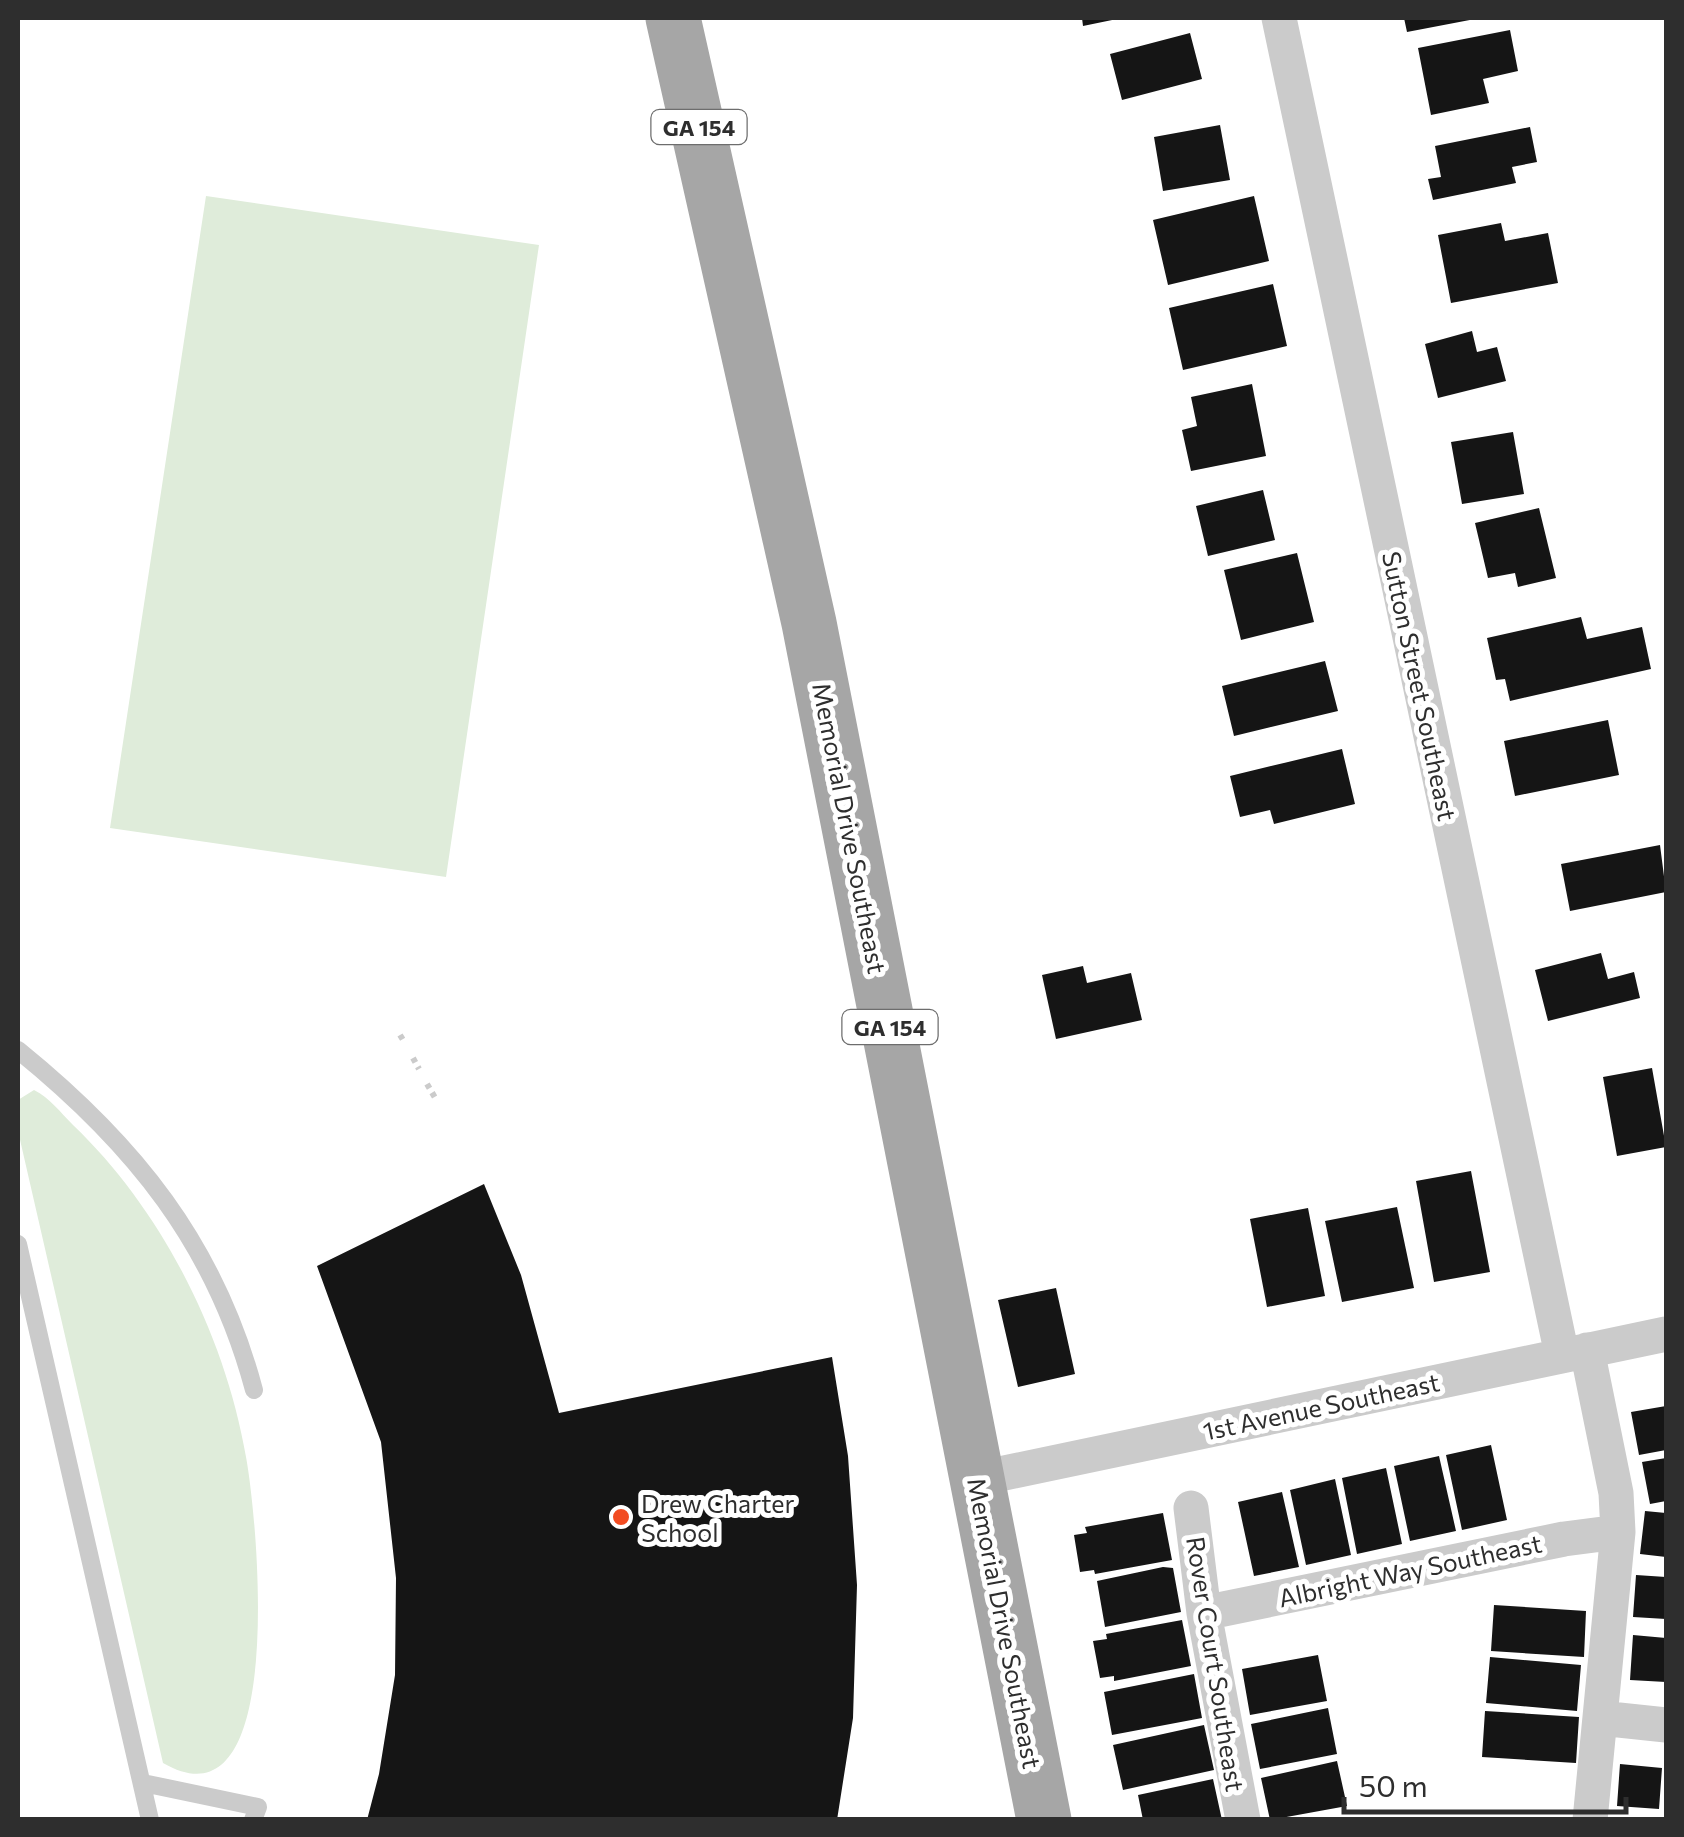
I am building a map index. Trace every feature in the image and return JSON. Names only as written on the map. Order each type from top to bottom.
[{"type":"main road","name":"Memorial Drive Southeast","points":[[674,18],[809,623],[1044,1820]]},
{"type":"street","name":"Sutton Street Southeast","points":[[1279,18],[1574,1352],[1616,1493],[1618,1532],[1590,1820]]},
{"type":"street","name":"1st Avenue Southeast","points":[[976,1479],[1666,1334]]},
{"type":"street","name":"Rover Court Southeast","points":[[1191,1508],[1204,1613],[1243,1820]]},
{"type":"street","name":"Albright Way Southeast","points":[[1204,1613],[1564,1538],[1618,1532]]},
{"type":"street","points":[[1600,1718],[1666,1725]]},
{"type":"lane","points":[[18,1050],[82,1106],[165,1198],[200,1248],[254,1390]]},
{"type":"lane","points":[[18,1244],[150,1820]]},
{"type":"lane","points":[[143,1782],[256,1813]]},
{"type":"path","points":[[413,1058],[419,1069]]},
{"type":"path","points":[[427,1084],[437,1102]]},
{"type":"green space","points":[[206,196],[539,245],[446,877],[110,828]]},
{"type":"green space","points":[[34,1090],[55,1106],[105,1159],[161,1235],[206,1321],[236,1411],[251,1488],[255,1537],[256,1657],[248,1712],[231,1754],[204,1773],[163,1763],[18,1131],[18,1100]]},
{"type":"building","points":[[1082,18],[1117,18],[1117,19],[1083,26]]},
{"type":"building","points":[[1404,18],[1475,18],[1475,19],[1407,32]]},
{"type":"building","points":[[1510,30],[1518,71],[1483,79],[1489,103],[1431,115],[1418,48]]},
{"type":"building","points":[[1190,33],[1202,79],[1122,100],[1110,54]]},
{"type":"building","points":[[1220,125],[1230,180],[1163,191],[1154,137]]},
{"type":"building","points":[[1530,127],[1537,162],[1512,167],[1516,183],[1433,200],[1428,179],[1441,177],[1435,146]]},
{"type":"building","points":[[1254,196],[1269,261],[1168,285],[1153,220]]},
{"type":"building","points":[[1501,223],[1505,241],[1548,233],[1558,283],[1451,303],[1438,235]]},
{"type":"building","points":[[1273,284],[1287,346],[1183,370],[1169,308]]},
{"type":"building","points":[[1472,331],[1477,352],[1497,347],[1506,381],[1438,398],[1425,344]]},
{"type":"building","points":[[1252,384],[1266,456],[1191,471],[1182,430],[1197,426],[1191,397]]},
{"type":"building","points":[[1513,432],[1524,494],[1462,504],[1451,442]]},
{"type":"building","points":[[1263,490],[1275,540],[1208,556],[1196,506]]},
{"type":"building","points":[[1539,508],[1556,578],[1518,587],[1515,573],[1488,578],[1475,523]]},
{"type":"building","points":[[1297,553],[1314,622],[1241,640],[1224,570]]},
{"type":"building","points":[[1581,617],[1587,639],[1642,627],[1651,669],[1510,701],[1505,679],[1496,680],[1487,638]]},
{"type":"building","points":[[1325,661],[1338,711],[1234,736],[1222,686]]},
{"type":"building","points":[[1608,720],[1619,775],[1515,796],[1504,741]]},
{"type":"building","points":[[1342,749],[1355,804],[1274,824],[1270,810],[1240,817],[1230,776]]},
{"type":"building","points":[[1660,845],[1666,892],[1570,911],[1561,864]]},
{"type":"building","points":[[1601,953],[1608,979],[1634,972],[1640,998],[1548,1021],[1535,970]]},
{"type":"building","points":[[1083,966],[1087,983],[1131,973],[1142,1020],[1056,1039],[1042,975]]},
{"type":"building","points":[[1652,1068],[1666,1147],[1617,1156],[1603,1077]]},
{"type":"building","points":[[1471,1171],[1490,1272],[1434,1282],[1416,1181]]},
{"type":"building","name":"Drew Charter School","points":[[484,1184],[521,1275],[559,1413],[832,1357],[848,1456],[857,1585],[853,1718],[837,1820],[367,1820],[379,1774],[395,1675],[396,1578],[381,1442],[317,1266]]},
{"type":"building","points":[[1397,1207],[1414,1288],[1342,1302],[1325,1221]]},
{"type":"building","points":[[1308,1208],[1325,1296],[1267,1307],[1250,1219]]},
{"type":"building","points":[[1056,1288],[1075,1374],[1018,1387],[998,1300]]},
{"type":"building","points":[[1666,1406],[1666,1450],[1639,1455],[1631,1412]]},
{"type":"building","points":[[1491,1445],[1507,1520],[1462,1530],[1446,1455]]},
{"type":"building","points":[[1439,1456],[1456,1531],[1410,1541],[1394,1466]]},
{"type":"building","points":[[1666,1458],[1666,1501],[1650,1504],[1642,1462]]},
{"type":"building","points":[[1386,1468],[1402,1544],[1357,1554],[1342,1478]]},
{"type":"building","points":[[1335,1479],[1351,1555],[1306,1565],[1290,1490]]},
{"type":"building","points":[[1282,1492],[1299,1567],[1254,1576],[1238,1502]]},
{"type":"building","points":[[1645,1511],[1666,1513],[1666,1557],[1640,1554]]},
{"type":"building","points":[[1163,1513],[1172,1560],[1095,1574],[1094,1570],[1080,1572],[1074,1535],[1087,1533],[1085,1527]]},
{"type":"building","points":[[1173,1568],[1181,1612],[1105,1627],[1097,1581]]},
{"type":"building","points":[[1636,1575],[1666,1577],[1666,1619],[1633,1617]]},
{"type":"building","points":[[1494,1605],[1586,1611],[1584,1657],[1491,1651]]},
{"type":"building","points":[[1182,1620],[1191,1666],[1114,1681],[1114,1676],[1100,1678],[1093,1641],[1107,1639],[1106,1634]]},
{"type":"building","points":[[1633,1635],[1666,1638],[1666,1682],[1630,1680]]},
{"type":"building","points":[[1318,1655],[1327,1701],[1250,1715],[1242,1669]]},
{"type":"building","points":[[1490,1657],[1581,1665],[1577,1711],[1486,1703]]},
{"type":"building","points":[[1194,1674],[1202,1718],[1112,1735],[1104,1692]]},
{"type":"building","points":[[1328,1708],[1337,1754],[1260,1769],[1251,1724]]},
{"type":"building","points":[[1485,1711],[1579,1717],[1576,1763],[1482,1757]]},
{"type":"building","points":[[1204,1725],[1214,1770],[1123,1790],[1113,1745]]},
{"type":"building","points":[[1337,1761],[1347,1806],[1270,1820],[1261,1778]]},
{"type":"building","points":[[1620,1764],[1662,1768],[1659,1809],[1617,1806]]},
{"type":"building","points":[[1213,1779],[1222,1820],[1143,1820],[1138,1795]]},
{"type":"place","name":"Drew Charter School","points":[[621,1517]]}]
